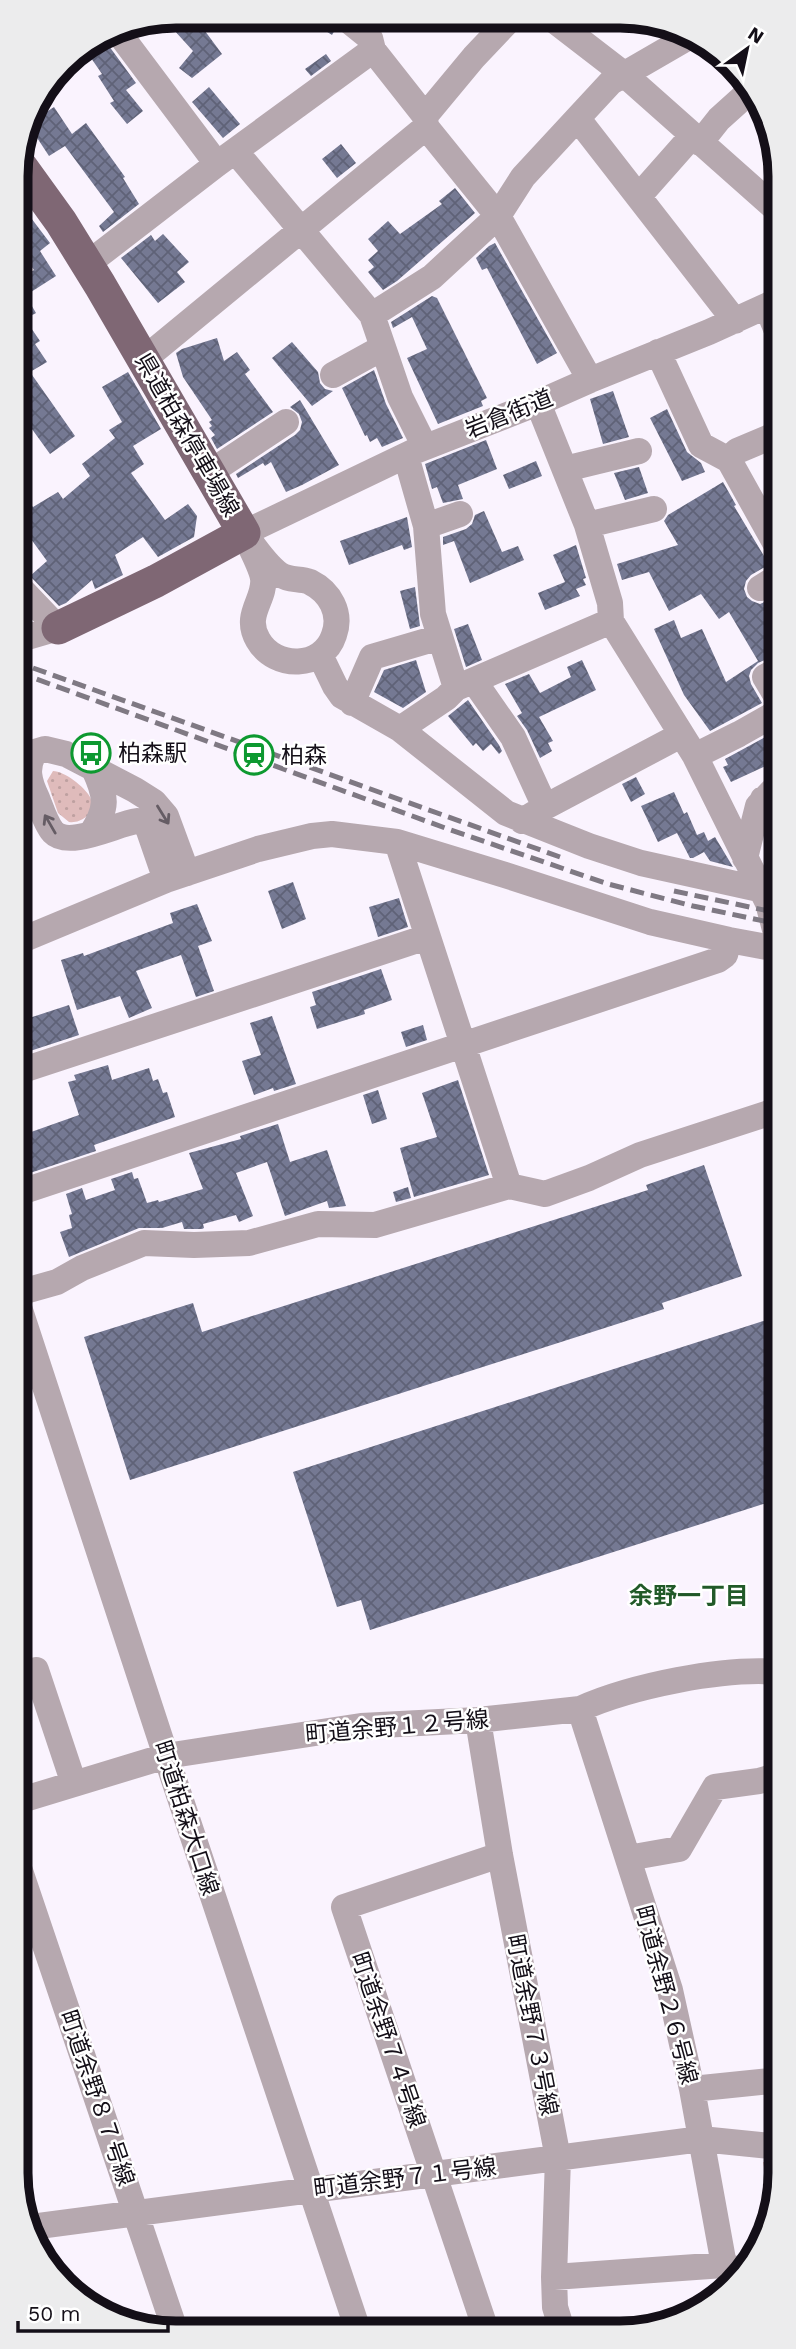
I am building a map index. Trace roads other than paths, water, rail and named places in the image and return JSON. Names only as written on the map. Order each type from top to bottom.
[{"type":"main road","name":"県道柏森停車場線","points":[[28,176],[61,222],[244,533],[145,586],[58,628]]},
{"type":"street","points":[[358,28],[370,38],[373,50],[498,216],[590,380]]},
{"type":"street","points":[[144,360],[302,229],[425,122],[474,57],[502,28]]},
{"type":"street","points":[[564,28],[625,75],[768,202]]},
{"type":"street","points":[[123,38],[227,158],[302,229],[372,315],[400,397],[415,452],[417,490],[426,526],[433,614],[438,633],[465,685],[513,737],[545,807]]},
{"type":"street","points":[[372,315],[432,276],[498,216],[523,177],[611,82],[681,41]]},
{"type":"street","points":[[86,265],[373,50]]},
{"type":"street","points":[[639,196],[696,139],[744,96]]},
{"type":"street","points":[[578,119],[736,321]]},
{"type":"street","name":"岩倉街道","points":[[244,533],[415,452],[768,306]]},
{"type":"street","points":[[334,375],[382,348]]},
{"type":"street","points":[[658,352],[701,446],[729,460],[768,530]]},
{"type":"street","points":[[538,403],[587,526],[610,603],[611,621],[688,746],[745,858],[768,886]]},
{"type":"street","points":[[209,473],[286,422]]},
{"type":"street","points":[[729,460],[737,451],[768,438]]},
{"type":"street","points":[[565,469],[639,451]]},
{"type":"street","points":[[587,526],[654,509]]},
{"type":"street","points":[[426,526],[460,514]]},
{"type":"street","points":[[244,533],[279,574],[292,580],[308,581],[331,600],[338,622],[331,643],[320,655],[298,662],[284,661],[266,651],[258,641],[253,621],[263,578],[244,533]]},
{"type":"street","points":[[28,597],[58,628],[28,637]]},
{"type":"street","points":[[400,729],[465,685],[611,621]]},
{"type":"street","points":[[352,703],[372,657],[430,640],[438,633]]},
{"type":"street","points":[[320,655],[342,696],[400,729],[506,813],[641,863],[768,891]]},
{"type":"street","points":[[522,821],[545,807],[688,746],[740,734],[768,718]]},
{"type":"street","points":[[45,748],[66,754],[135,790],[160,809],[166,816],[177,876],[147,825],[137,821],[63,839],[52,832],[34,792],[28,770],[29,760],[35,752],[45,748]]},
{"type":"street","points":[[91,834],[104,806],[104,792],[94,769]]},
{"type":"street","points":[[745,858],[758,806],[768,803]]},
{"type":"street","points":[[28,937],[177,876],[258,849],[332,834],[397,842],[623,914],[768,947]]},
{"type":"street","points":[[397,842],[509,1186]]},
{"type":"street","points":[[28,1068],[427,937]]},
{"type":"street","points":[[28,1190],[718,960],[725,955],[729,940]]},
{"type":"street","points":[[28,1290],[57,1282],[82,1268],[144,1242],[194,1245],[249,1243],[318,1224],[375,1225],[509,1186],[545,1194],[640,1155],[768,1113]]},
{"type":"street","name":"町道柏森大口線","points":[[28,1357],[166,1756],[355,2321]]},
{"type":"street","points":[[28,1673],[36,1670],[74,1784]]},
{"type":"street","name":"町道余野１２号線","points":[[28,1798],[166,1756],[360,1726],[478,1720],[580,1709],[654,1686],[729,1671],[768,1672]]},
{"type":"street","name":"町道余野２６号線","points":[[580,1709],[670,1990],[701,2139],[733,2268]]},
{"type":"street","name":"町道余野７３号線","points":[[478,1720],[500,1855],[558,2158],[554,2277],[555,2307],[559,2321]]},
{"type":"street","points":[[628,1858],[679,1849],[715,1787],[759,1782],[768,1778]]},
{"type":"street","name":"町道余野７４号線","points":[[482,2321],[344,1907],[500,1855]]},
{"type":"street","name":"町道余野８７号線","points":[[28,1894],[172,2321]]},
{"type":"street","points":[[692,2089],[768,2081]]},
{"type":"street","name":"町道余野７１号線","points":[[38,2226],[701,2139],[768,2146]]},
{"type":"street","points":[[554,2277],[732,2269]]},
{"type":"railway","points":[[33,668],[560,857]]},
{"type":"railway","points":[[28,676],[448,829],[608,884],[768,922]]},
{"type":"railway","points":[[674,891],[768,911]]},
{"type":"place","name":"柏森駅","points":[[91,753]]},
{"type":"place","name":"柏森","points":[[254,755]]},
{"type":"district","name":"余野一丁目","points":[[689,1596]]}]
